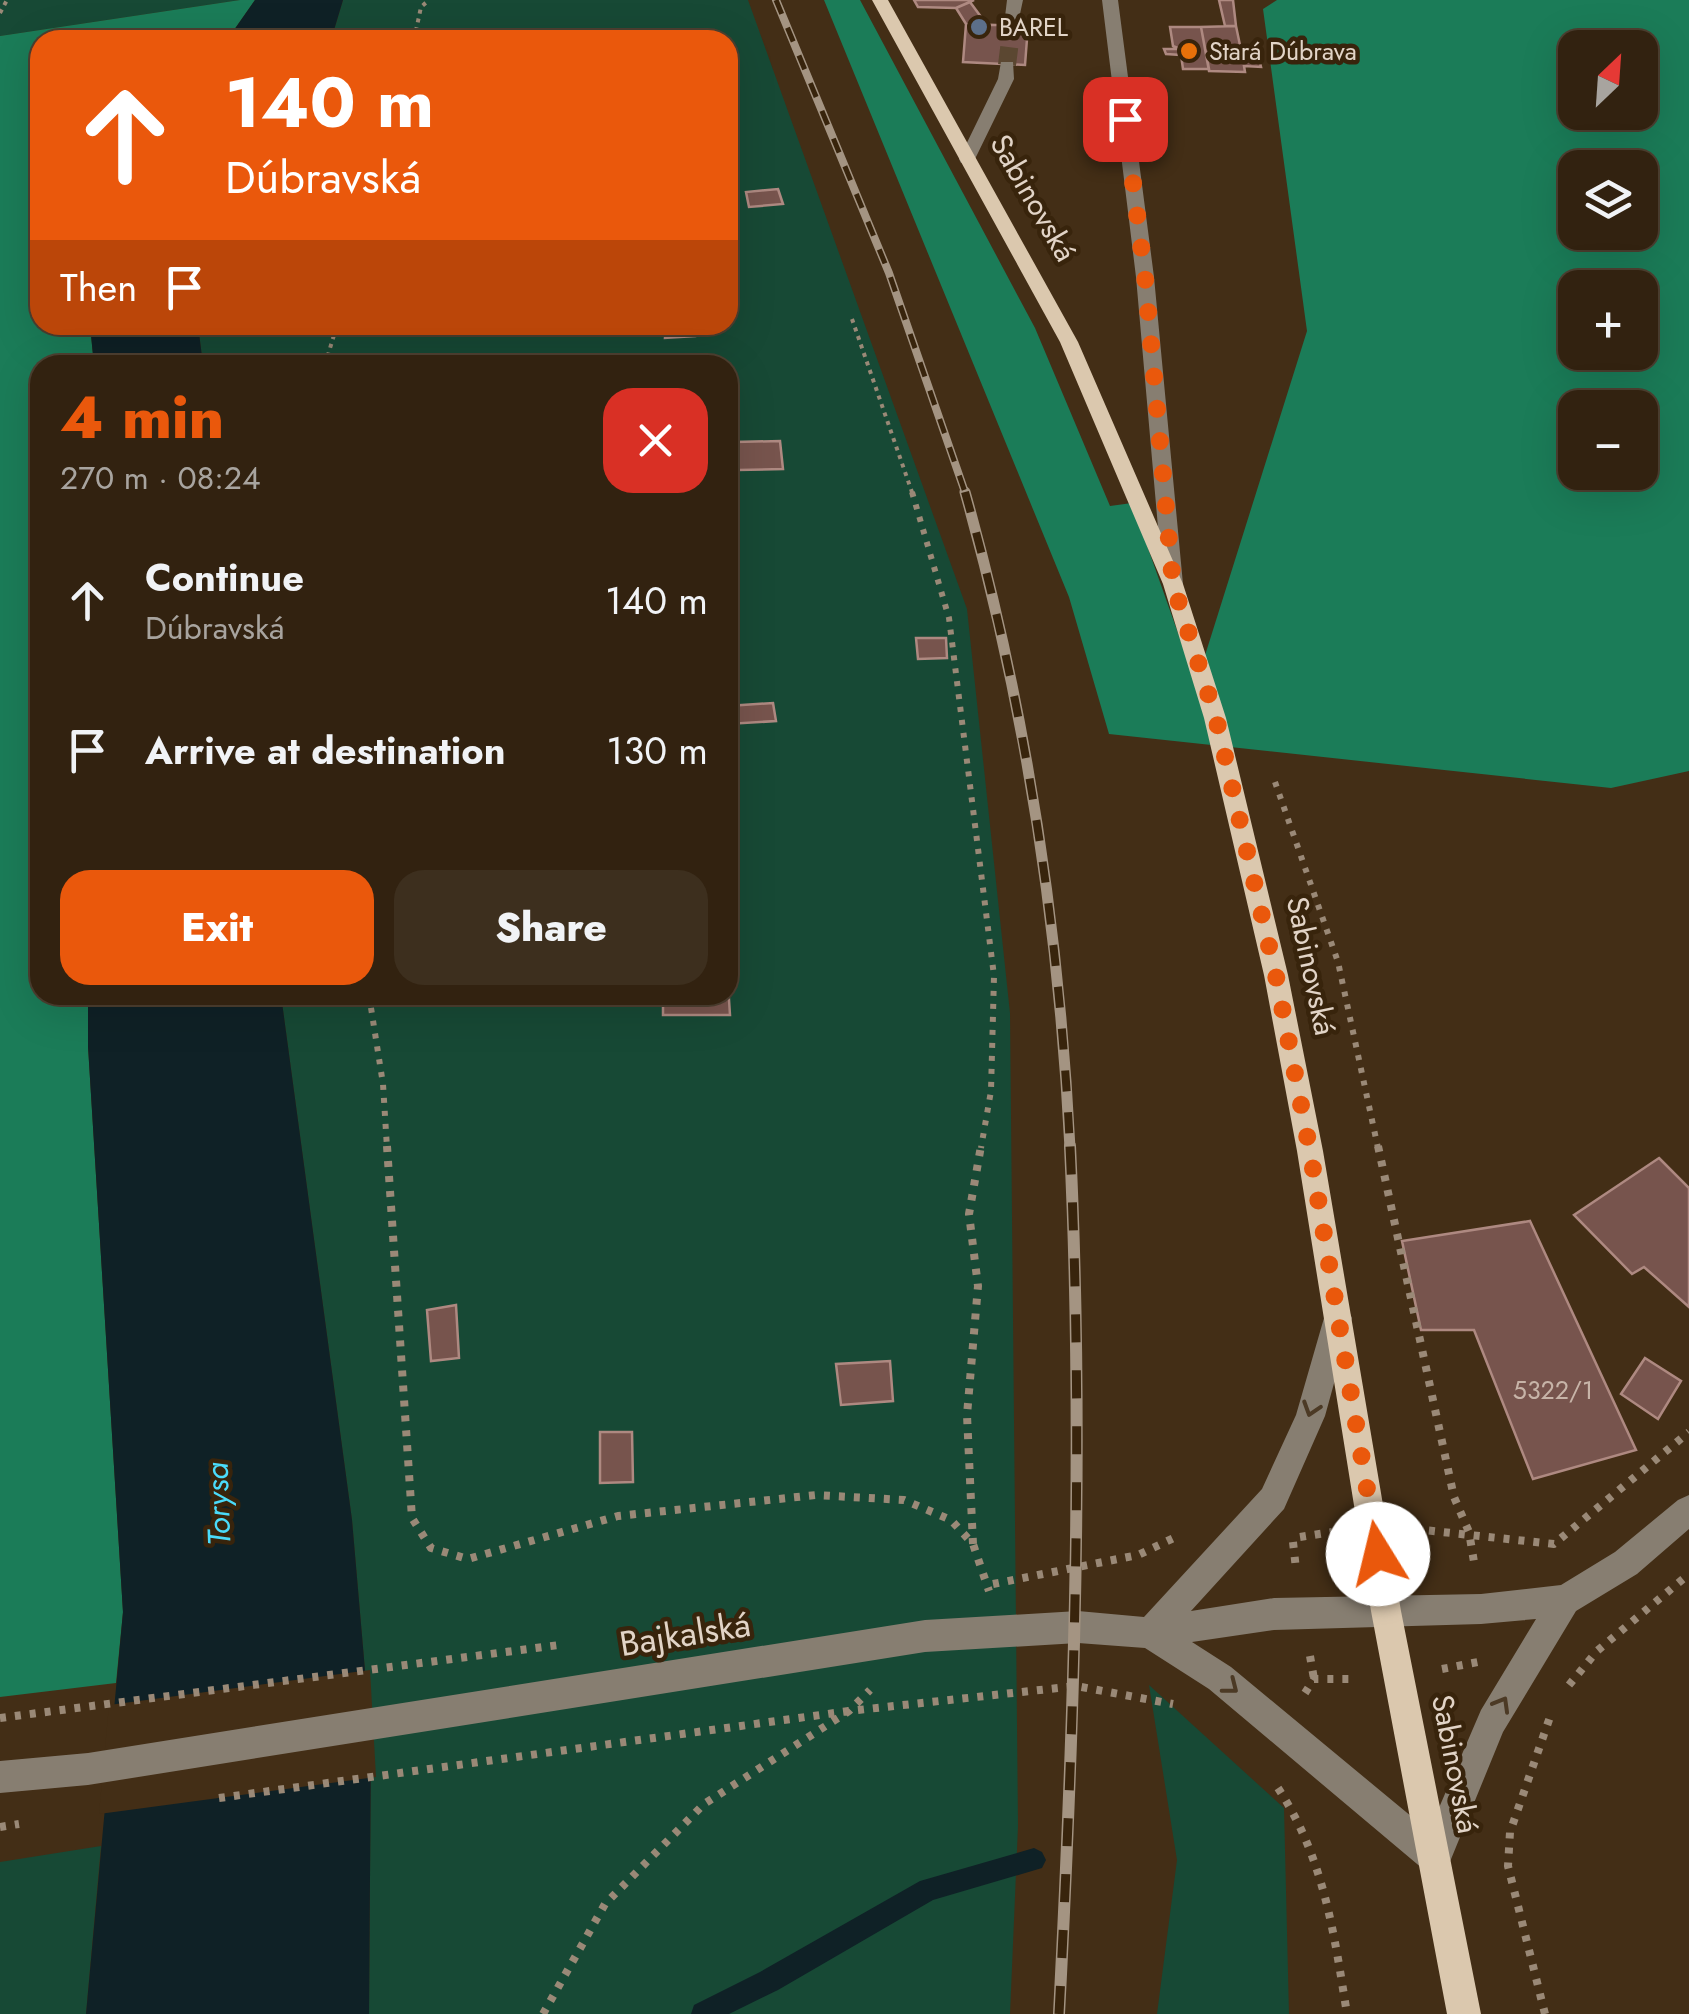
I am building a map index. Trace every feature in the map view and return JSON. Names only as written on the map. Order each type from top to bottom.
[{"type":"main road","name":"Sabinovská","points":[[880,0],[1070,342],[1173,584],[1216,718],[1276,976],[1338,1316],[1386,1611],[1464,2014]]},
{"type":"street","points":[[1012,25],[1015,0]]},
{"type":"street","points":[[1110,0],[1145,277],[1173,584]]},
{"type":"street","points":[[967,160],[1006,79],[1007,64]]},
{"type":"street","points":[[1338,1316],[1310,1416],[1290,1467],[1272,1499],[1150,1633],[1220,1678],[1435,1858],[1492,1721],[1566,1600],[1626,1564],[1689,1510]]},
{"type":"street","name":"Bajkalská","points":[[0,1777],[88,1768],[926,1636],[1078,1628],[1150,1633],[1274,1614],[1481,1609],[1566,1600]]},
{"type":"path","points":[[0,13],[7,0]]},
{"type":"path","points":[[416,30],[421,7],[429,0]]},
{"type":"path","points":[[852,319],[920,518],[948,618],[994,976],[991,1091],[970,1214],[978,1286],[967,1416],[973,1544],[1003,1634]]},
{"type":"path","points":[[1274,780],[1338,962],[1454,1497]]},
{"type":"path","points":[[371,1005],[383,1084],[412,1518],[431,1548],[468,1559],[618,1516],[816,1495],[904,1500],[951,1520],[973,1544]]},
{"type":"path","points":[[1469,1532],[1508,1543],[1554,1544],[1689,1432]]},
{"type":"path","points":[[1255,1517],[1292,1538]]},
{"type":"path","points":[[968,1587],[1138,1555],[1182,1534]]},
{"type":"path","points":[[1564,1694],[1598,1651],[1689,1574]]},
{"type":"path","points":[[543,2014],[605,1904],[704,1804],[849,1711],[926,1636]]},
{"type":"path","points":[[0,1718],[570,1643]]},
{"type":"path","points":[[208,1799],[849,1711],[1076,1686],[1164,1700],[1179,1708]]},
{"type":"path","points":[[1546,2014],[1508,1866],[1510,1832],[1556,1706]]},
{"type":"path","points":[[1268,1774],[1312,1842],[1326,1891],[1347,2014]]},
{"type":"green space","points":[[0,0],[240,0],[30,30],[0,36]]},
{"type":"green space","points":[[240,0],[255,0],[234,30],[40,30]]},
{"type":"green space","points":[[343,0],[748,0],[967,609],[1010,1013],[1018,1826],[1010,2014],[369,2014],[371,1740],[352,1520],[282,1005],[738,1005],[738,355],[202,355],[199,335],[738,335],[738,30],[334,30]]},
{"type":"green space","points":[[824,0],[860,0],[1035,328],[1110,506],[1132,503],[1196,684],[1307,331],[1263,9],[1277,0],[1689,0],[1689,771],[1611,788],[1109,734],[1069,597]]},
{"type":"green space","points":[[30,32],[30,335],[91,335],[93,355],[30,355],[30,1005],[88,1005],[123,1612],[116,1683],[0,1697],[0,36]]},
{"type":"green space","points":[[1149,1685],[1284,1808],[1289,2014],[1157,2014],[1177,1860]]},
{"type":"green space","points":[[101,1846],[86,2014],[0,2014],[0,1862]]},
{"type":"water","points":[[255,0],[343,0],[334,30],[234,30]]},
{"type":"water","points":[[91,335],[199,335],[202,355],[93,355]]},
{"type":"water","name":"Torysa","points":[[88,1005],[282,1005],[352,1520],[371,1740],[369,2014],[86,2014],[123,1612]]},
{"type":"pier","points":[[370,1670],[376,1777],[99,1814],[109,1705]]},
{"type":"building","points":[[914,0],[974,0],[956,8],[918,7]]},
{"type":"building","points":[[1219,0],[1233,0],[1236,26],[1225,26]]},
{"type":"building","points":[[970,2],[987,25],[966,24],[956,8]]},
{"type":"building","points":[[966,24],[1028,26],[1025,65],[963,62]]},
{"type":"building","points":[[1236,26],[1241,50],[1257,51],[1261,67],[1244,66],[1245,72],[1209,71],[1201,27]]},
{"type":"building","points":[[1170,27],[1201,27],[1209,69],[1183,69],[1181,55],[1166,54],[1164,49],[1180,49],[1173,46]]},
{"type":"building","points":[[778,189],[783,204],[749,207],[746,192]]},
{"type":"building","points":[[780,441],[783,469],[738,470],[738,442]]},
{"type":"building","points":[[916,638],[946,638],[947,658],[918,659]]},
{"type":"building","points":[[773,703],[776,721],[738,723],[738,705]]},
{"type":"building","points":[[663,1005],[729,1005],[730,1015],[663,1015]]},
{"type":"building","points":[[1659,1158],[1689,1188],[1689,1307],[1644,1267],[1632,1274],[1574,1215]]},
{"type":"building","points":[[1530,1221],[1636,1450],[1533,1479],[1474,1330],[1421,1330],[1402,1241]]},
{"type":"building","points":[[456,1305],[459,1358],[431,1361],[427,1310]]},
{"type":"building","points":[[1645,1358],[1681,1381],[1658,1419],[1621,1394]]},
{"type":"building","points":[[890,1361],[893,1401],[841,1405],[836,1364]]},
{"type":"building","points":[[600,1432],[632,1432],[633,1482],[600,1483]]},
{"type":"waterway","points":[[703,2014],[769,1981],[928,1889],[1034,1860]]},
{"type":"tunnel","points":[[1007,65],[1012,25]]},
{"type":"railway","points":[[776,0],[889,273],[965,492]]},
{"type":"railway","points":[[965,492],[1005,653],[1036,817],[1057,982],[1070,1148]]},
{"type":"railway","points":[[1059,2014],[1077,1472],[1070,1146]]},
{"type":"place","name":"BAREL","points":[[979,27]]},
{"type":"place","name":"Stará Dúbrava","points":[[1189,51]]},
{"type":"route","points":[[1125,119],[1145,277],[1173,584],[1216,718],[1276,976],[1310,1151],[1378,1554]]}]
